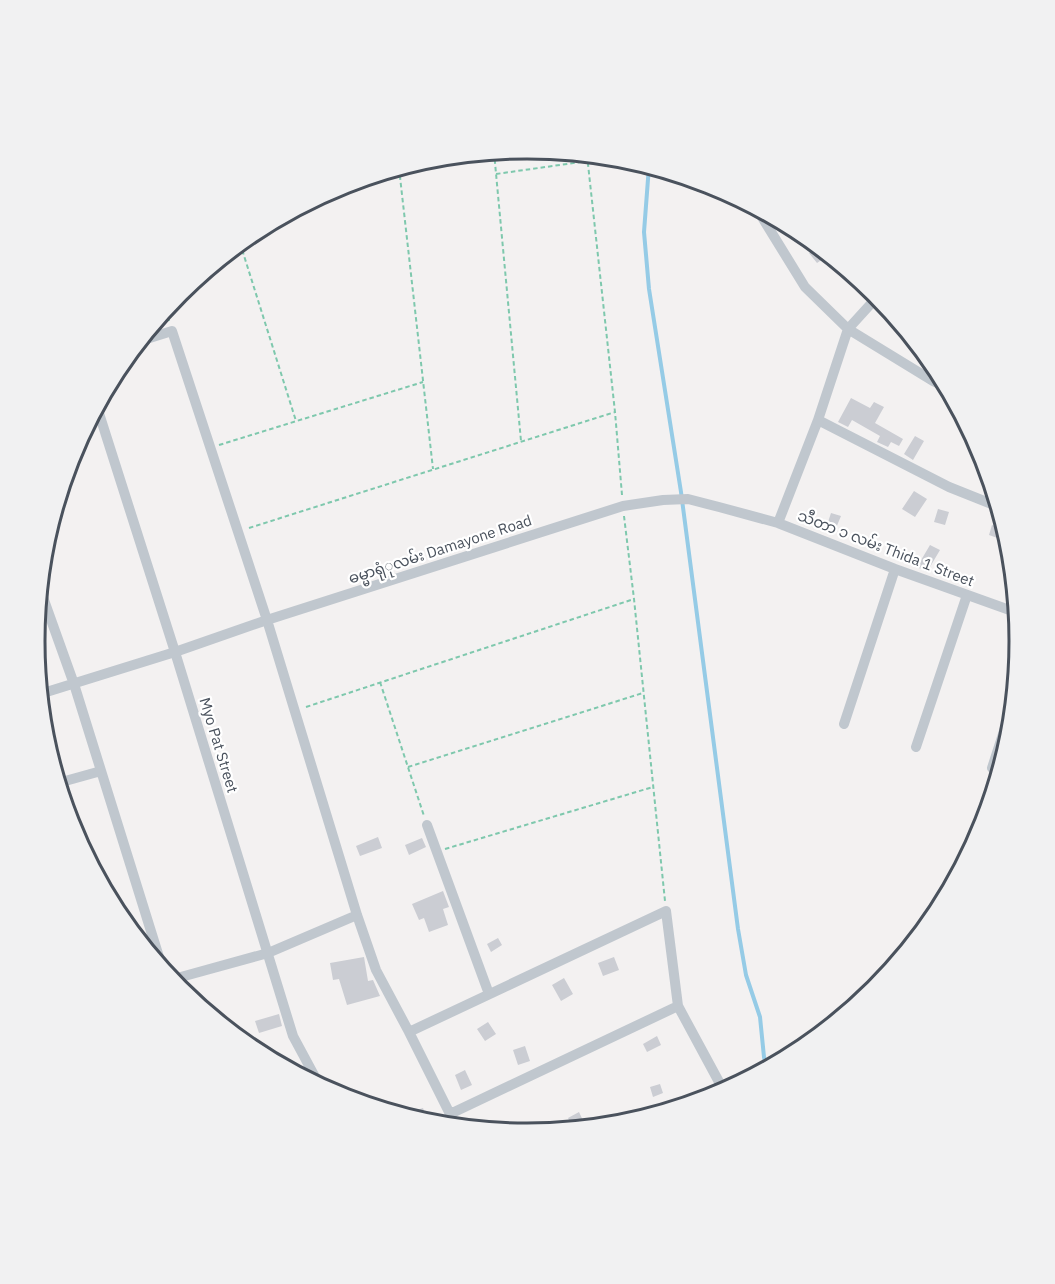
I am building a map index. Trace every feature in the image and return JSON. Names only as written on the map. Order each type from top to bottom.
[{"type":"street","points":[[765,222],[805,287],[848,329],[933,381]]},
{"type":"street","points":[[778,523],[818,420],[848,329],[871,303]]},
{"type":"street","points":[[155,336],[172,331],[267,620],[376,970],[452,1118]]},
{"type":"street","name":"Myo Pat Street","points":[[101,418],[293,1036],[314,1075]]},
{"type":"street","points":[[818,420],[949,487],[989,503]]},
{"type":"street","name":"ဓမ္မာရုံုလမ်း Damayone Road","points":[[48,692],[623,506],[688,499]]},
{"type":"street","name":"သီတာ ၁ လမ်း Thida 1 Street","points":[[688,499],[778,523],[895,569],[1009,610]]},
{"type":"street","points":[[844,724],[895,569]]},
{"type":"street","points":[[916,747],[967,595]]},
{"type":"street","points":[[46,610],[74,684],[157,950]]},
{"type":"street","points":[[992,768],[998,750]]},
{"type":"street","points":[[66,781],[101,771]]},
{"type":"street","points":[[427,825],[489,994]]},
{"type":"street","points":[[409,1032],[666,911],[678,1006],[720,1084]]},
{"type":"street","points":[[181,977],[268,953],[357,915]]},
{"type":"street","points":[[450,1114],[678,1006]]},
{"type":"path","points":[[495,161],[521,441]]},
{"type":"path","points":[[496,174],[576,163]]},
{"type":"path","points":[[588,164],[666,911]]},
{"type":"path","points":[[400,177],[433,470]]},
{"type":"path","points":[[243,253],[296,421]]},
{"type":"path","points":[[211,448],[423,382]]},
{"type":"path","points":[[238,532],[615,412]]},
{"type":"path","points":[[294,710],[634,599]]},
{"type":"path","points":[[380,682],[427,825]]},
{"type":"path","points":[[408,767],[644,692]]},
{"type":"path","points":[[437,852],[653,787]]},
{"type":"building","points":[[811,252],[822,260],[817,263],[809,253]]},
{"type":"building","points":[[851,398],[870,408],[874,402],[884,407],[875,423],[903,439],[899,446],[891,442],[888,447],[877,442],[880,436],[852,420],[848,427],[838,422]]},
{"type":"building","points":[[915,436],[924,441],[913,460],[904,454]]},
{"type":"building","points":[[914,491],[927,499],[915,517],[902,509]]},
{"type":"building","points":[[938,509],[949,512],[945,525],[934,522]]},
{"type":"building","points":[[831,513],[841,516],[836,528],[827,525]]},
{"type":"building","points":[[992,525],[996,526],[999,538],[989,535]]},
{"type":"building","points":[[930,545],[940,550],[927,572],[917,567]]},
{"type":"building","points":[[378,837],[382,848],[360,856],[356,846]]},
{"type":"building","points":[[422,838],[426,847],[409,855],[405,845]]},
{"type":"building","points":[[443,891],[449,907],[443,909],[448,925],[429,932],[424,918],[419,920],[412,904]]},
{"type":"building","points":[[498,938],[502,945],[491,952],[487,944]]},
{"type":"building","points":[[364,957],[368,981],[373,980],[380,996],[347,1005],[339,979],[333,980],[330,963]]},
{"type":"building","points":[[614,957],[619,970],[603,976],[598,963]]},
{"type":"building","points":[[564,978],[573,994],[561,1001],[552,985]]},
{"type":"building","points":[[279,1014],[282,1026],[259,1033],[255,1021]]},
{"type":"building","points":[[488,1022],[496,1034],[485,1041],[477,1029]]},
{"type":"building","points":[[657,1036],[661,1045],[647,1052],[643,1044]]},
{"type":"building","points":[[525,1046],[530,1061],[518,1065],[513,1050]]},
{"type":"building","points":[[465,1070],[472,1085],[461,1090],[455,1075]]},
{"type":"building","points":[[660,1084],[663,1093],[653,1097],[650,1087]]},
{"type":"building","points":[[423,1108],[425,1113],[414,1111]]},
{"type":"building","points":[[579,1112],[583,1121],[570,1122],[568,1118]]},
{"type":"waterway","points":[[648,175],[644,232],[649,289],[681,492],[738,929],[746,975],[760,1017],[765,1062]]}]
